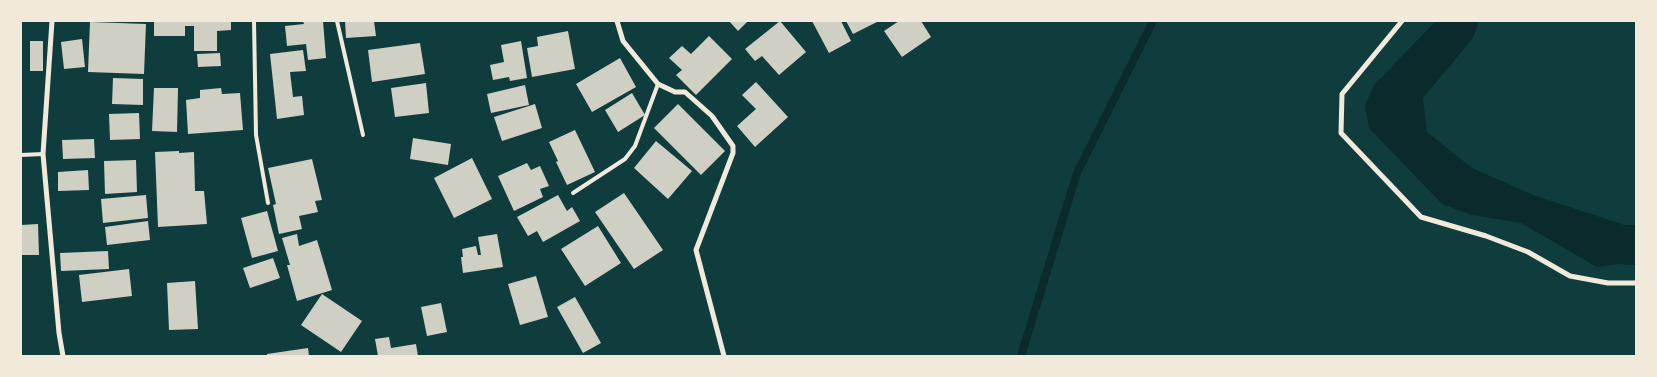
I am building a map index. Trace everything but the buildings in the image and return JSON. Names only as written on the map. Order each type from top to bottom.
[{"type":"street","points":[[52,21],[43,154],[59,333],[63,356]]},
{"type":"street","points":[[617,21],[623,41],[658,84],[676,92],[686,92],[712,116],[733,146],[733,153],[696,250],[724,356]]},
{"type":"street","points":[[1402,21],[1342,94],[1341,134],[1420,217],[1486,236],[1528,252],[1570,276],[1608,283],[1636,282]]},
{"type":"lane","points":[[254,21],[256,135],[268,203]]},
{"type":"lane","points":[[337,21],[363,134]]},
{"type":"lane","points":[[573,193],[625,159],[635,146],[658,84]]},
{"type":"lane","points":[[21,155],[43,154]]},
{"type":"water","points":[[1436,21],[1479,21],[1473,38],[1423,98],[1427,132],[1472,168],[1533,195],[1624,225],[1636,225],[1636,265],[1618,264],[1597,267],[1521,223],[1472,215],[1442,204],[1369,128],[1365,106],[1374,85]]},
{"type":"waterway","points":[[1021,356],[1077,173],[1153,21]]}]
